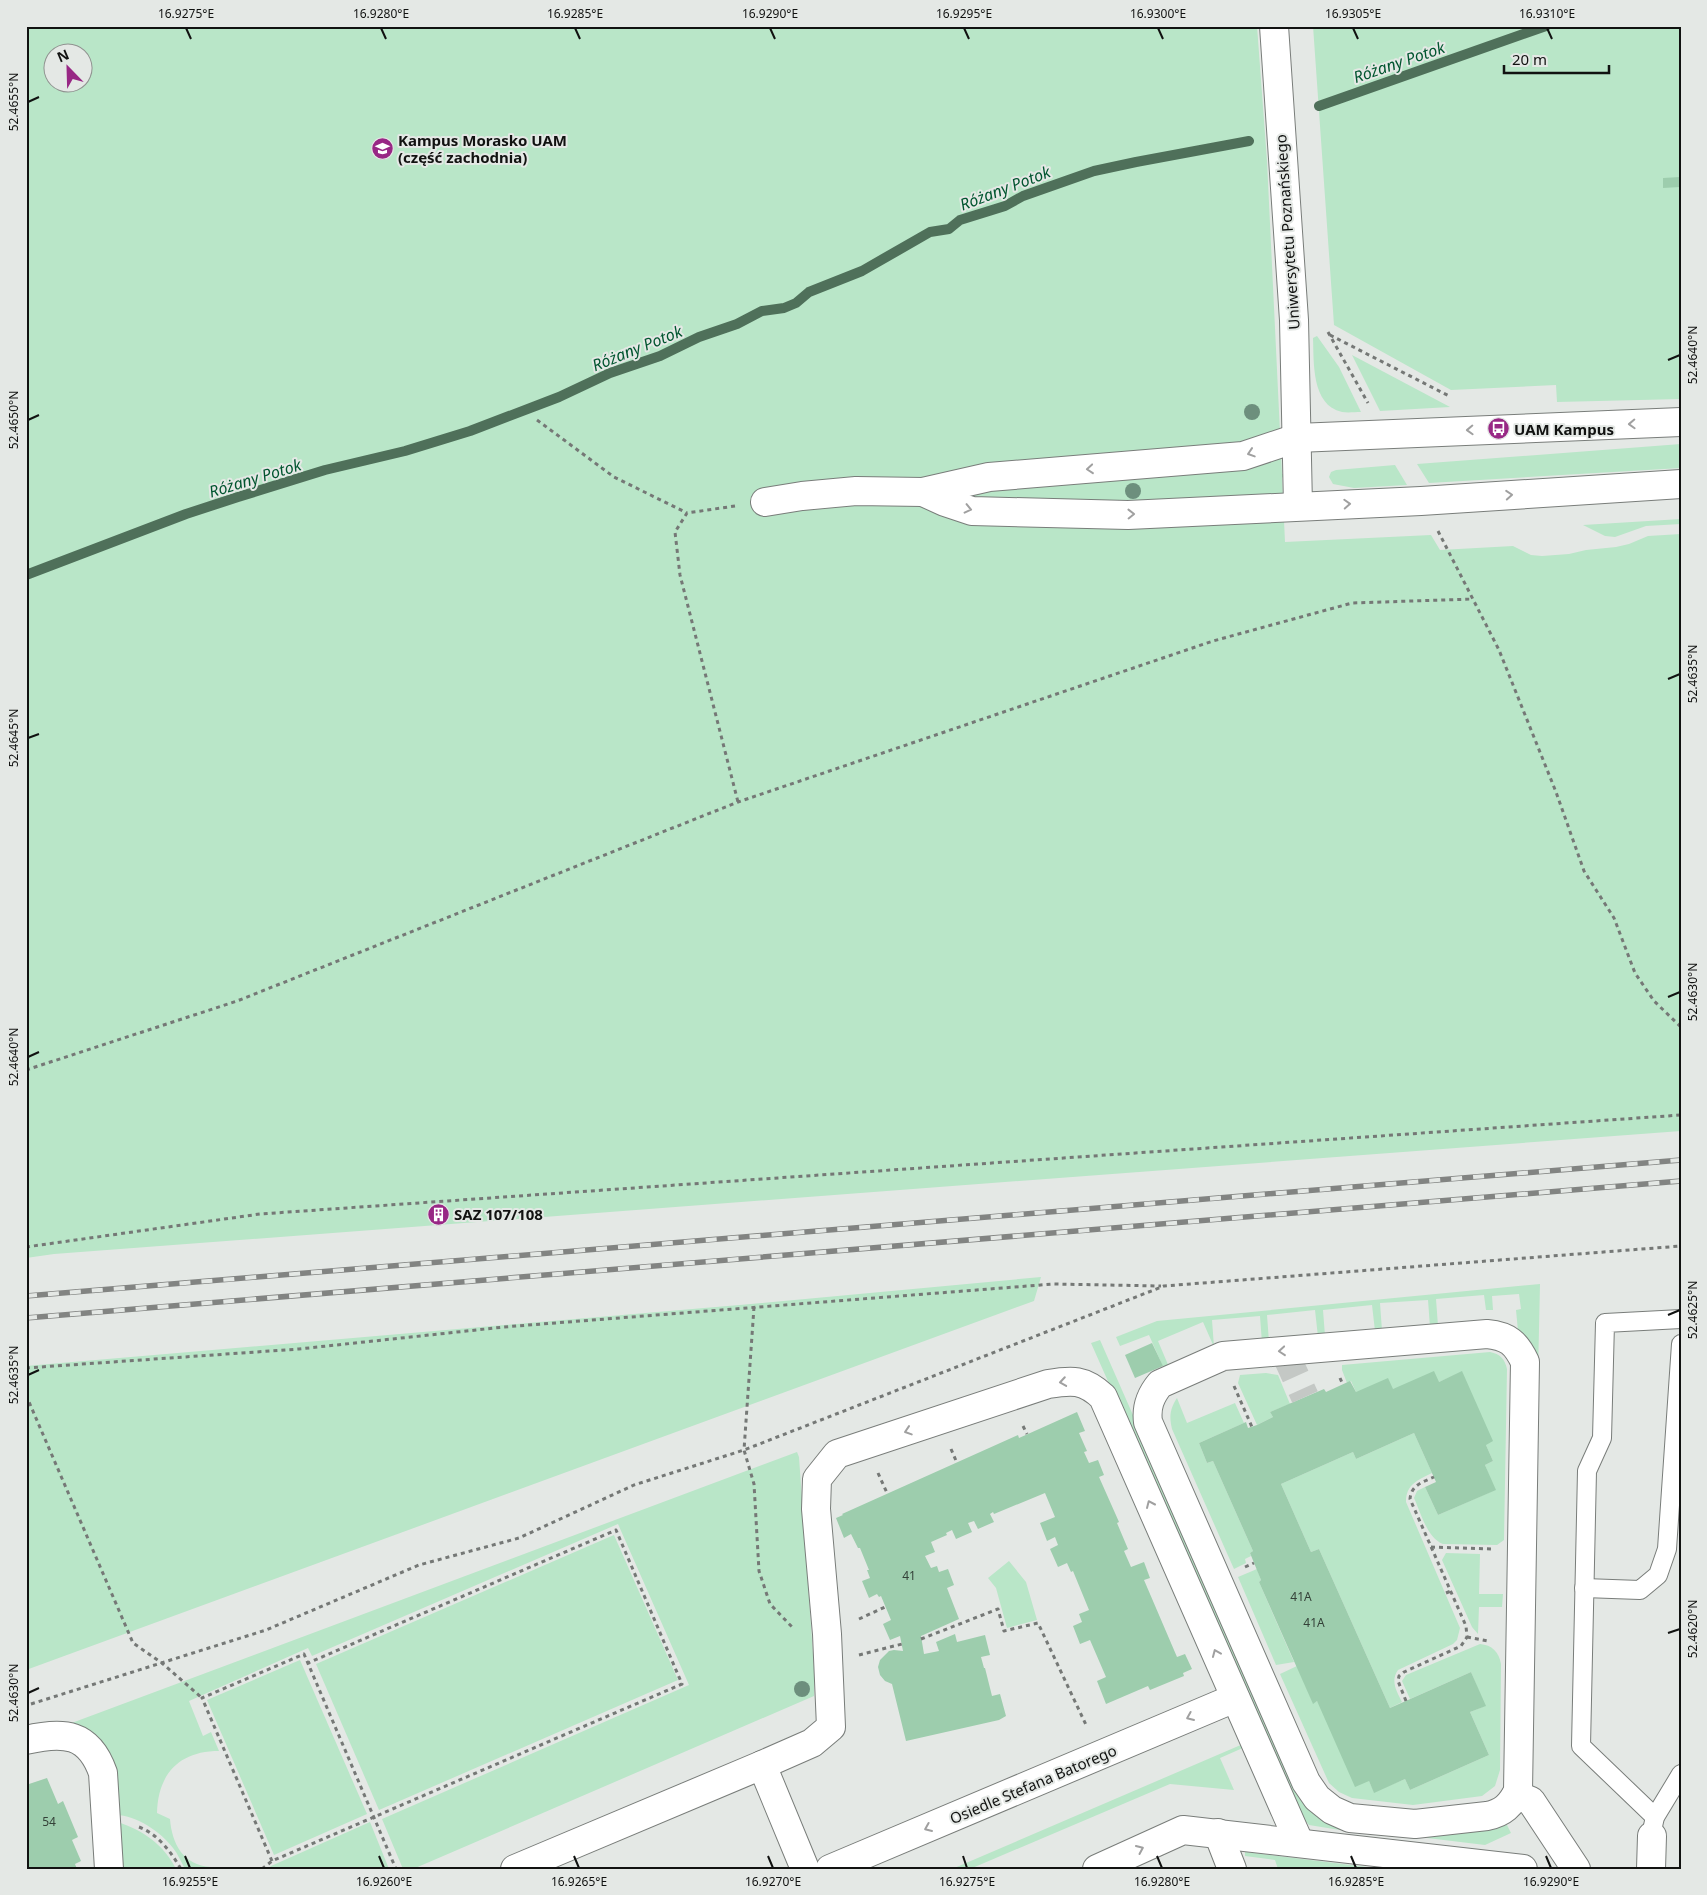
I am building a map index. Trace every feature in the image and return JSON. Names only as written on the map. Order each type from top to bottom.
[{"type":"street","name":"Uniwersytetu Poznańskiego","points":[[1274,26],[1294,320],[1298,506]]},
{"type":"street","points":[[765,502],[802,496],[856,491],[923,492],[989,477],[1243,456],[1297,438],[1681,422]]},
{"type":"street","points":[[923,492],[972,511],[1128,515],[1422,501],[1681,484]]},
{"type":"street","points":[[1487,1334],[1499,1335],[1511,1341],[1520,1350],[1525,1362],[1526,1375],[1519,1780],[1516,1796],[1508,1807],[1498,1814],[1415,1824],[1350,1818],[1332,1810],[1317,1798],[1306,1782],[1148,1422],[1149,1402],[1153,1392],[1160,1384],[1223,1356],[1487,1334]]},
{"type":"street","points":[[515,1869],[812,1743],[831,1727],[816,1509],[817,1479],[837,1454],[1048,1384],[1071,1380],[1092,1387],[1103,1397],[1299,1842]]},
{"type":"street","name":"Osiedle Stefana Batorego","points":[[830,1869],[1235,1698]]},
{"type":"street","points":[[26,1740],[61,1734],[76,1738],[89,1747],[98,1759],[104,1773],[109,1869]]},
{"type":"street","points":[[762,1765],[805,1869]]},
{"type":"street","points":[[1516,1796],[1531,1801],[1576,1869]]},
{"type":"street","points":[[1651,1869],[1653,1827]]},
{"type":"street","points":[[1097,1869],[1182,1830],[1523,1869]]},
{"type":"street","points":[[1218,1834],[1232,1869]]},
{"type":"lane","points":[[1681,1319],[1604,1323],[1602,1438],[1587,1471],[1580,1746],[1653,1827],[1681,1774]]},
{"type":"lane","points":[[1584,1588],[1640,1590],[1658,1574],[1668,1549],[1681,1344]]},
{"type":"path","points":[[1326,328],[1384,434]]},
{"type":"path","points":[[1330,335],[1449,397],[1458,397]]},
{"type":"path","points":[[537,420],[614,477],[687,513],[765,502]]},
{"type":"path","points":[[1422,501],[1499,650],[1556,792],[1584,871],[1614,918],[1635,973],[1654,1002],[1681,1028]]},
{"type":"path","points":[[687,513],[675,532],[680,575],[738,802]]},
{"type":"path","points":[[26,1070],[236,1001],[738,802],[1092,681],[1222,639],[1352,603],[1473,599]]},
{"type":"path","points":[[26,1246],[260,1214],[1681,1115]]},
{"type":"path","points":[[26,1368],[299,1349],[504,1327],[1053,1284],[1164,1286]]},
{"type":"path","points":[[754,1307],[744,1450],[754,1484],[759,1571],[770,1604],[828,1663],[902,1644]]},
{"type":"path","points":[[1232,1381],[1252,1427]]},
{"type":"path","points":[[26,1395],[133,1643],[162,1663],[202,1698],[272,1861]]},
{"type":"path","points":[[1406,1701],[1398,1681],[1401,1673],[1461,1646],[1467,1637],[1466,1626],[1410,1499],[1412,1489],[1415,1486],[1434,1477]]},
{"type":"path","points":[[262,1869],[272,1861],[374,1816],[682,1684],[616,1530],[308,1663]]},
{"type":"path","points":[[1431,1548],[1498,1549]]},
{"type":"path","points":[[1446,1593],[1451,1591]]},
{"type":"path","points":[[921,1639],[998,1609],[1004,1631],[1038,1624],[1071,1690],[1100,1755]]},
{"type":"path","points":[[202,1698],[304,1654],[396,1869]]},
{"type":"path","points":[[106,1816],[118,1818],[146,1829],[169,1849],[181,1869]]},
{"type":"green space","points":[[1257,26],[1267,161],[1282,474],[1285,474],[1282,478],[1285,542],[1431,535],[1440,550],[1513,546],[1531,555],[1542,556],[1616,547],[1648,536],[1681,534],[1681,1131],[54,1254],[26,1258],[26,27]]},
{"type":"green space","points":[[1313,26],[1681,26],[1681,399],[1557,402],[1556,385],[1451,390],[1334,325]]},
{"type":"green space","points":[[1317,336],[1339,367],[1361,412],[1342,412],[1332,408],[1319,392],[1314,370],[1313,338]]},
{"type":"green space","points":[[1352,355],[1450,407],[1380,411]]},
{"type":"green space","points":[[1681,444],[1681,468],[1429,483],[1417,464]]},
{"type":"green space","points":[[1395,465],[1407,485],[1354,488],[1333,484],[1329,477],[1331,472],[1336,470]]},
{"type":"green space","points":[[1681,519],[1681,524],[1646,526],[1615,537],[1605,536],[1583,525]]},
{"type":"green space","points":[[1041,1277],[1034,1301],[26,1670],[26,1366],[751,1304]]},
{"type":"green space","points":[[1540,1284],[1538,1374],[1518,1331],[1516,1310],[1521,1309],[1519,1294],[1492,1296],[1493,1310],[1486,1310],[1484,1295],[1436,1299],[1438,1326],[1430,1327],[1428,1300],[1380,1303],[1382,1331],[1375,1331],[1372,1305],[1323,1310],[1325,1336],[1318,1337],[1315,1310],[1267,1315],[1269,1342],[1262,1343],[1260,1316],[1212,1320],[1214,1347],[1203,1322],[1158,1341],[1169,1367],[1164,1369],[1149,1335],[1120,1346],[1116,1337],[1157,1321]]},
{"type":"green space","points":[[1100,1340],[1300,1795],[1341,1826],[1340,1830],[1309,1825],[1301,1816],[1091,1343]]},
{"type":"green space","points":[[1490,1352],[1502,1358],[1507,1369],[1504,1540],[1497,1545],[1443,1544],[1437,1541],[1425,1524],[1414,1498],[1417,1491],[1425,1487],[1438,1515],[1495,1490],[1485,1465],[1493,1461],[1462,1372],[1439,1382],[1356,1392],[1351,1381],[1347,1383],[1342,1365]]},
{"type":"green space","points":[[1266,1373],[1278,1375],[1290,1404],[1270,1412],[1273,1417],[1257,1425],[1238,1383],[1240,1375]]},
{"type":"green space","points":[[1177,1398],[1187,1423],[1235,1403],[1244,1423],[1199,1443],[1207,1463],[1213,1461],[1253,1551],[1250,1553],[1251,1556],[1245,1559],[1246,1563],[1234,1569],[1172,1429],[1171,1413]]},
{"type":"green space","points":[[1414,1433],[1432,1473],[1414,1483],[1408,1491],[1406,1502],[1460,1628],[1457,1640],[1453,1644],[1398,1670],[1394,1682],[1402,1702],[1390,1708],[1319,1549],[1311,1552],[1281,1484],[1353,1452],[1356,1459]]},
{"type":"green space","points":[[797,1452],[799,1457],[814,1668],[814,1696],[413,1869],[403,1869],[382,1819],[689,1685],[618,1524],[312,1656],[308,1648],[189,1701],[203,1736],[211,1732],[219,1751],[193,1755],[174,1767],[162,1786],[158,1799],[157,1813],[170,1819],[176,1845],[186,1858],[201,1865],[211,1867],[250,1869],[185,1869],[178,1855],[168,1842],[148,1825],[132,1818],[116,1815],[69,1724]]},
{"type":"green space","points":[[614,1535],[678,1680],[379,1810],[316,1664]]},
{"type":"green space","points":[[1446,1553],[1480,1554],[1479,1594],[1503,1594],[1502,1607],[1479,1607],[1478,1634],[1472,1627],[1442,1560]]},
{"type":"green space","points":[[1009,1561],[1026,1582],[1037,1620],[1007,1628],[996,1588],[988,1578]]},
{"type":"green space","points":[[1257,1569],[1261,1580],[1259,1582],[1294,1662],[1276,1665],[1238,1577]]},
{"type":"green space","points":[[1480,1644],[1494,1650],[1499,1656],[1501,1664],[1500,1770],[1495,1786],[1482,1796],[1413,1805],[1352,1798],[1339,1792],[1329,1783],[1280,1674],[1297,1666],[1313,1703],[1317,1701],[1369,1781],[1374,1792],[1405,1779],[1410,1790],[1489,1755],[1470,1712],[1485,1706],[1471,1672],[1410,1699],[1402,1681],[1406,1675]]},
{"type":"green space","points":[[300,1660],[367,1814],[274,1855],[207,1700]]},
{"type":"green space","points":[[1243,1744],[1245,1747],[1220,1758],[1234,1790],[1170,1784],[970,1869],[952,1869]]},
{"type":"green space","points":[[117,1822],[136,1829],[152,1840],[171,1860],[176,1869],[120,1869]]},
{"type":"green space","points":[[370,1822],[389,1869],[268,1869],[271,1866]]},
{"type":"green space","points":[[1507,1825],[1511,1833],[1485,1845],[1419,1837],[1419,1835]]},
{"type":"green space","points":[[1245,1852],[1383,1869],[1278,1869],[1275,1860],[1245,1856]]},
{"type":"building","points":[[1680,177],[1680,187],[1663,188],[1663,178]]},
{"type":"building","name":"SAZ 107/108","points":[[445,1207],[446,1219],[431,1221],[429,1208]]},
{"type":"building","points":[[1152,1343],[1163,1366],[1135,1378],[1125,1355]]},
{"type":"building","points":[[1434,1371],[1439,1382],[1462,1371],[1493,1441],[1486,1445],[1493,1461],[1485,1465],[1496,1490],[1438,1515],[1425,1487],[1436,1482],[1414,1433],[1356,1459],[1353,1452],[1281,1484],[1311,1552],[1319,1549],[1390,1708],[1471,1672],[1486,1706],[1470,1712],[1489,1755],[1410,1790],[1405,1779],[1374,1793],[1369,1781],[1355,1787],[1317,1701],[1313,1704],[1259,1582],[1261,1580],[1250,1553],[1253,1551],[1213,1461],[1207,1463],[1199,1443],[1246,1422],[1248,1428],[1257,1425],[1273,1417],[1270,1412],[1324,1389],[1326,1392],[1350,1381],[1356,1392],[1388,1378],[1393,1389]]},
{"type":"building","points":[[1077,1412],[1085,1431],[1079,1433],[1087,1451],[1084,1452],[1089,1463],[1098,1460],[1104,1475],[1099,1477],[1119,1522],[1117,1523],[1128,1549],[1124,1551],[1131,1567],[1144,1562],[1150,1578],[1144,1580],[1177,1657],[1185,1654],[1192,1669],[1183,1673],[1184,1676],[1150,1690],[1148,1686],[1106,1704],[1097,1681],[1106,1677],[1090,1640],[1080,1644],[1073,1626],[1082,1622],[1079,1614],[1089,1610],[1073,1571],[1071,1572],[1067,1563],[1058,1567],[1050,1549],[1058,1545],[1055,1537],[1047,1541],[1040,1523],[1055,1517],[1045,1493],[994,1514],[993,1512],[990,1514],[994,1522],[978,1529],[974,1521],[968,1523],[972,1532],[956,1539],[952,1530],[946,1533],[947,1535],[931,1542],[935,1552],[925,1556],[931,1568],[937,1566],[939,1572],[948,1569],[954,1585],[947,1588],[959,1619],[921,1636],[924,1654],[939,1651],[936,1642],[955,1634],[957,1642],[985,1635],[990,1655],[981,1657],[992,1696],[1000,1694],[1006,1716],[999,1720],[906,1741],[892,1684],[885,1681],[880,1675],[878,1667],[880,1660],[889,1651],[903,1651],[900,1636],[890,1640],[883,1624],[891,1620],[881,1596],[879,1597],[877,1594],[869,1598],[862,1581],[870,1578],[867,1570],[869,1570],[860,1548],[858,1548],[851,1534],[844,1538],[836,1518],[1018,1435],[1019,1438]]},
{"type":"building","points":[[47,1778],[58,1804],[63,1801],[78,1837],[72,1840],[81,1861],[75,1864],[77,1869],[26,1869],[26,1785]]},
{"type":"waterway","name":"Różany Potok","points":[[1319,106],[1546,26]]},
{"type":"waterway","name":"Różany Potok","points":[[26,575],[186,514],[238,497],[325,470],[405,451],[470,431],[559,397],[610,373],[660,356],[699,337],[737,324],[762,311],[784,308],[796,303],[809,292],[862,271],[930,232],[949,229],[960,220],[1005,206],[1023,196],[1094,171],[1249,141]]},
{"type":"tunnel","points":[[1284,1351],[1305,1397]]},
{"type":"railway","points":[[26,1296],[1681,1160]]},
{"type":"railway","points":[[26,1318],[1681,1181]]},
{"type":"place","name":"Kampus Morasko UAM (część zachodnia)","points":[[382,149]]},
{"type":"place","name":"UAM Kampus","points":[[1498,429]]},
{"type":"place","name":"SAZ 107/108","points":[[438,1214]]}]
